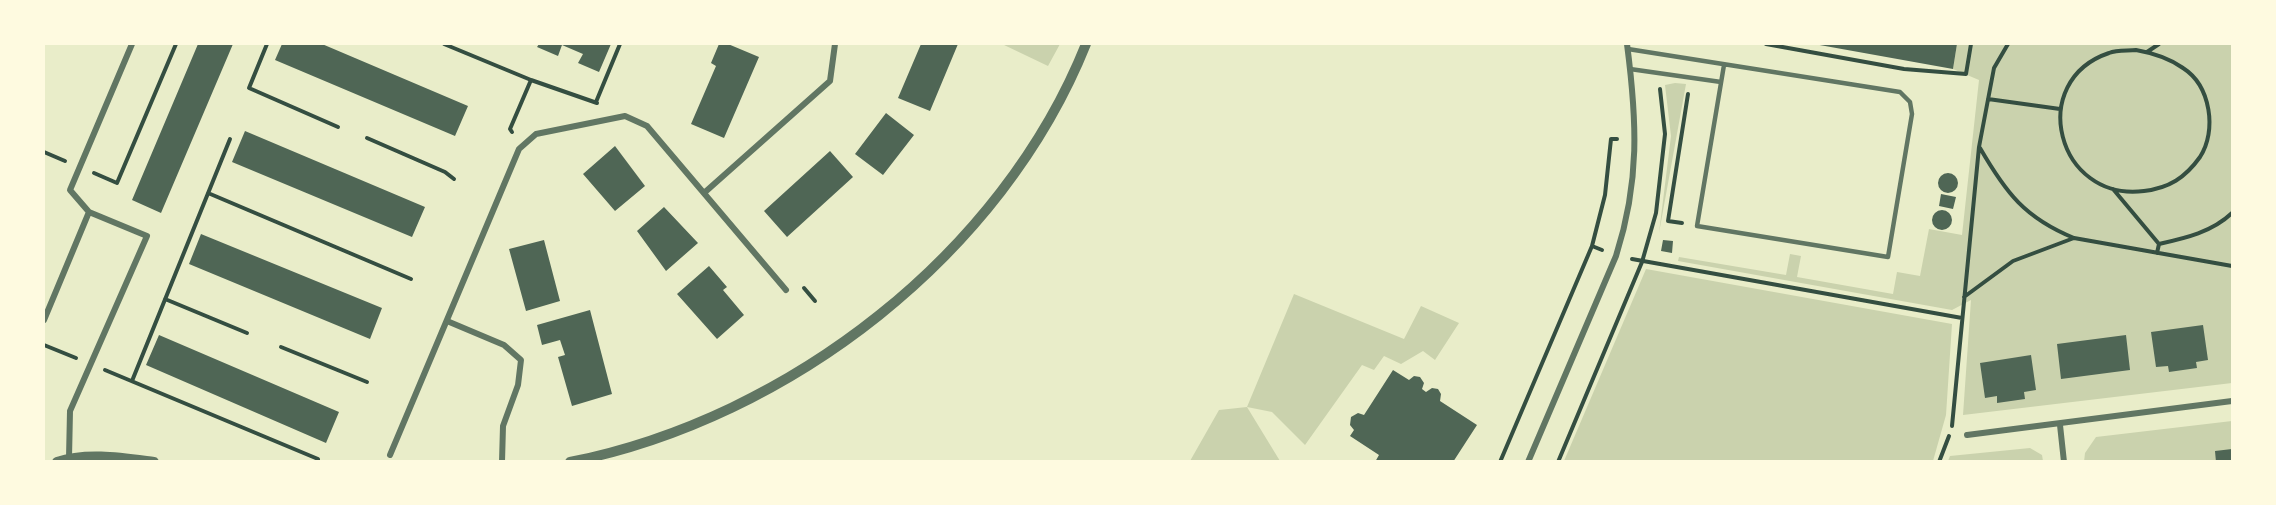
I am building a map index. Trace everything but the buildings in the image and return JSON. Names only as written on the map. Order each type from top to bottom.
[{"type":"street","points":[[69,458],[70,411],[147,236],[89,212],[70,190],[132,44]]},
{"type":"street","points":[[704,193],[830,81],[835,44]]},
{"type":"street","points":[[570,462],[618,452],[714,417],[817,362],[869,323],[938,261],[1000,191],[1037,138],[1086,44]]},
{"type":"street","points":[[1528,462],[1616,256],[1626,224],[1634,181],[1636,139],[1628,46]]},
{"type":"street","points":[[390,454],[519,149],[537,134],[625,116],[647,126],[786,290]]},
{"type":"street","points":[[44,321],[89,212]]},
{"type":"street","points":[[447,321],[504,345],[521,360],[518,385],[503,426],[502,462]]},
{"type":"street","points":[[1967,435],[2060,425],[2232,401]]},
{"type":"street","points":[[2060,425],[2064,462]]},
{"type":"street","points":[[57,462],[69,458],[114,458],[154,462]]},
{"type":"lane","points":[[1628,46],[1724,65],[1737,64],[1900,92],[1910,102],[1910,125],[1888,257],[1697,226],[1724,65]]},
{"type":"lane","points":[[1629,69],[1721,82]]},
{"type":"path","points":[[80,167],[117,183],[176,44]]},
{"type":"path","points":[[267,44],[249,88],[338,127]]},
{"type":"path","points":[[444,44],[531,80],[596,102],[625,116]]},
{"type":"path","points":[[596,102],[620,44]]},
{"type":"path","points":[[1766,44],[1904,69],[1966,74],[1971,44]]},
{"type":"path","points":[[1940,462],[1951,432],[1979,147],[1994,68],[2008,44]]},
{"type":"path","points":[[2147,52],[2159,44]]},
{"type":"path","points":[[2136,50],[2147,52],[2185,69],[2203,92],[2211,120],[2205,149],[2188,174],[2163,188],[2134,192],[2113,189],[2089,178],[2071,160],[2061,135],[2060,109],[2069,84],[2087,64],[2110,52],[2136,50]]},
{"type":"path","points":[[1691,78],[1668,221],[1697,226]]},
{"type":"path","points":[[519,149],[510,129],[531,80]]},
{"type":"path","points":[[1988,99],[2060,109]]},
{"type":"path","points":[[367,138],[445,172],[454,179]]},
{"type":"path","points":[[132,381],[230,139]]},
{"type":"path","points":[[1500,462],[1592,246],[1605,195],[1611,139],[1636,139]]},
{"type":"path","points":[[1979,147],[1997,178],[2018,204],[2051,228],[2074,238],[2232,266]]},
{"type":"path","points":[[2113,189],[2159,244]]},
{"type":"path","points":[[208,193],[411,279]]},
{"type":"path","points":[[2159,244],[2191,237],[2222,222],[2232,213]]},
{"type":"path","points":[[1964,297],[2013,261],[2074,238]]},
{"type":"path","points":[[2157,253],[2159,244]]},
{"type":"path","points":[[1592,246],[1616,256],[1962,318]]},
{"type":"path","points":[[165,299],[247,333]]},
{"type":"path","points":[[44,345],[318,459],[318,462]]},
{"type":"path","points":[[281,347],[367,382]]},
{"type":"green space","points":[[1002,44],[1060,44],[1048,66]]},
{"type":"green space","points":[[1957,44],[2232,44],[2232,383],[1963,415],[1971,300],[1952,310],[1678,261],[1679,257],[1786,275],[1790,254],[1801,256],[1797,277],[1893,294],[1897,272],[1920,276],[1929,229],[1962,235],[1979,80],[1953,69]]},
{"type":"green space","points":[[1686,84],[1659,233],[1671,136],[1665,85]]},
{"type":"green space","points":[[1646,269],[1952,324],[1946,415],[1933,461],[1564,461]]},
{"type":"green space","points":[[1294,294],[1404,339],[1421,306],[1459,323],[1435,360],[1423,351],[1401,364],[1384,356],[1374,370],[1362,365],[1305,445],[1272,412],[1247,407]]},
{"type":"green space","points":[[1247,407],[1280,461],[1190,461],[1219,410]]},
{"type":"green space","points":[[2232,421],[2232,461],[2084,462],[2085,453],[2096,437]]},
{"type":"green space","points":[[2030,448],[2042,455],[2043,461],[1948,461],[1950,456]]}]
